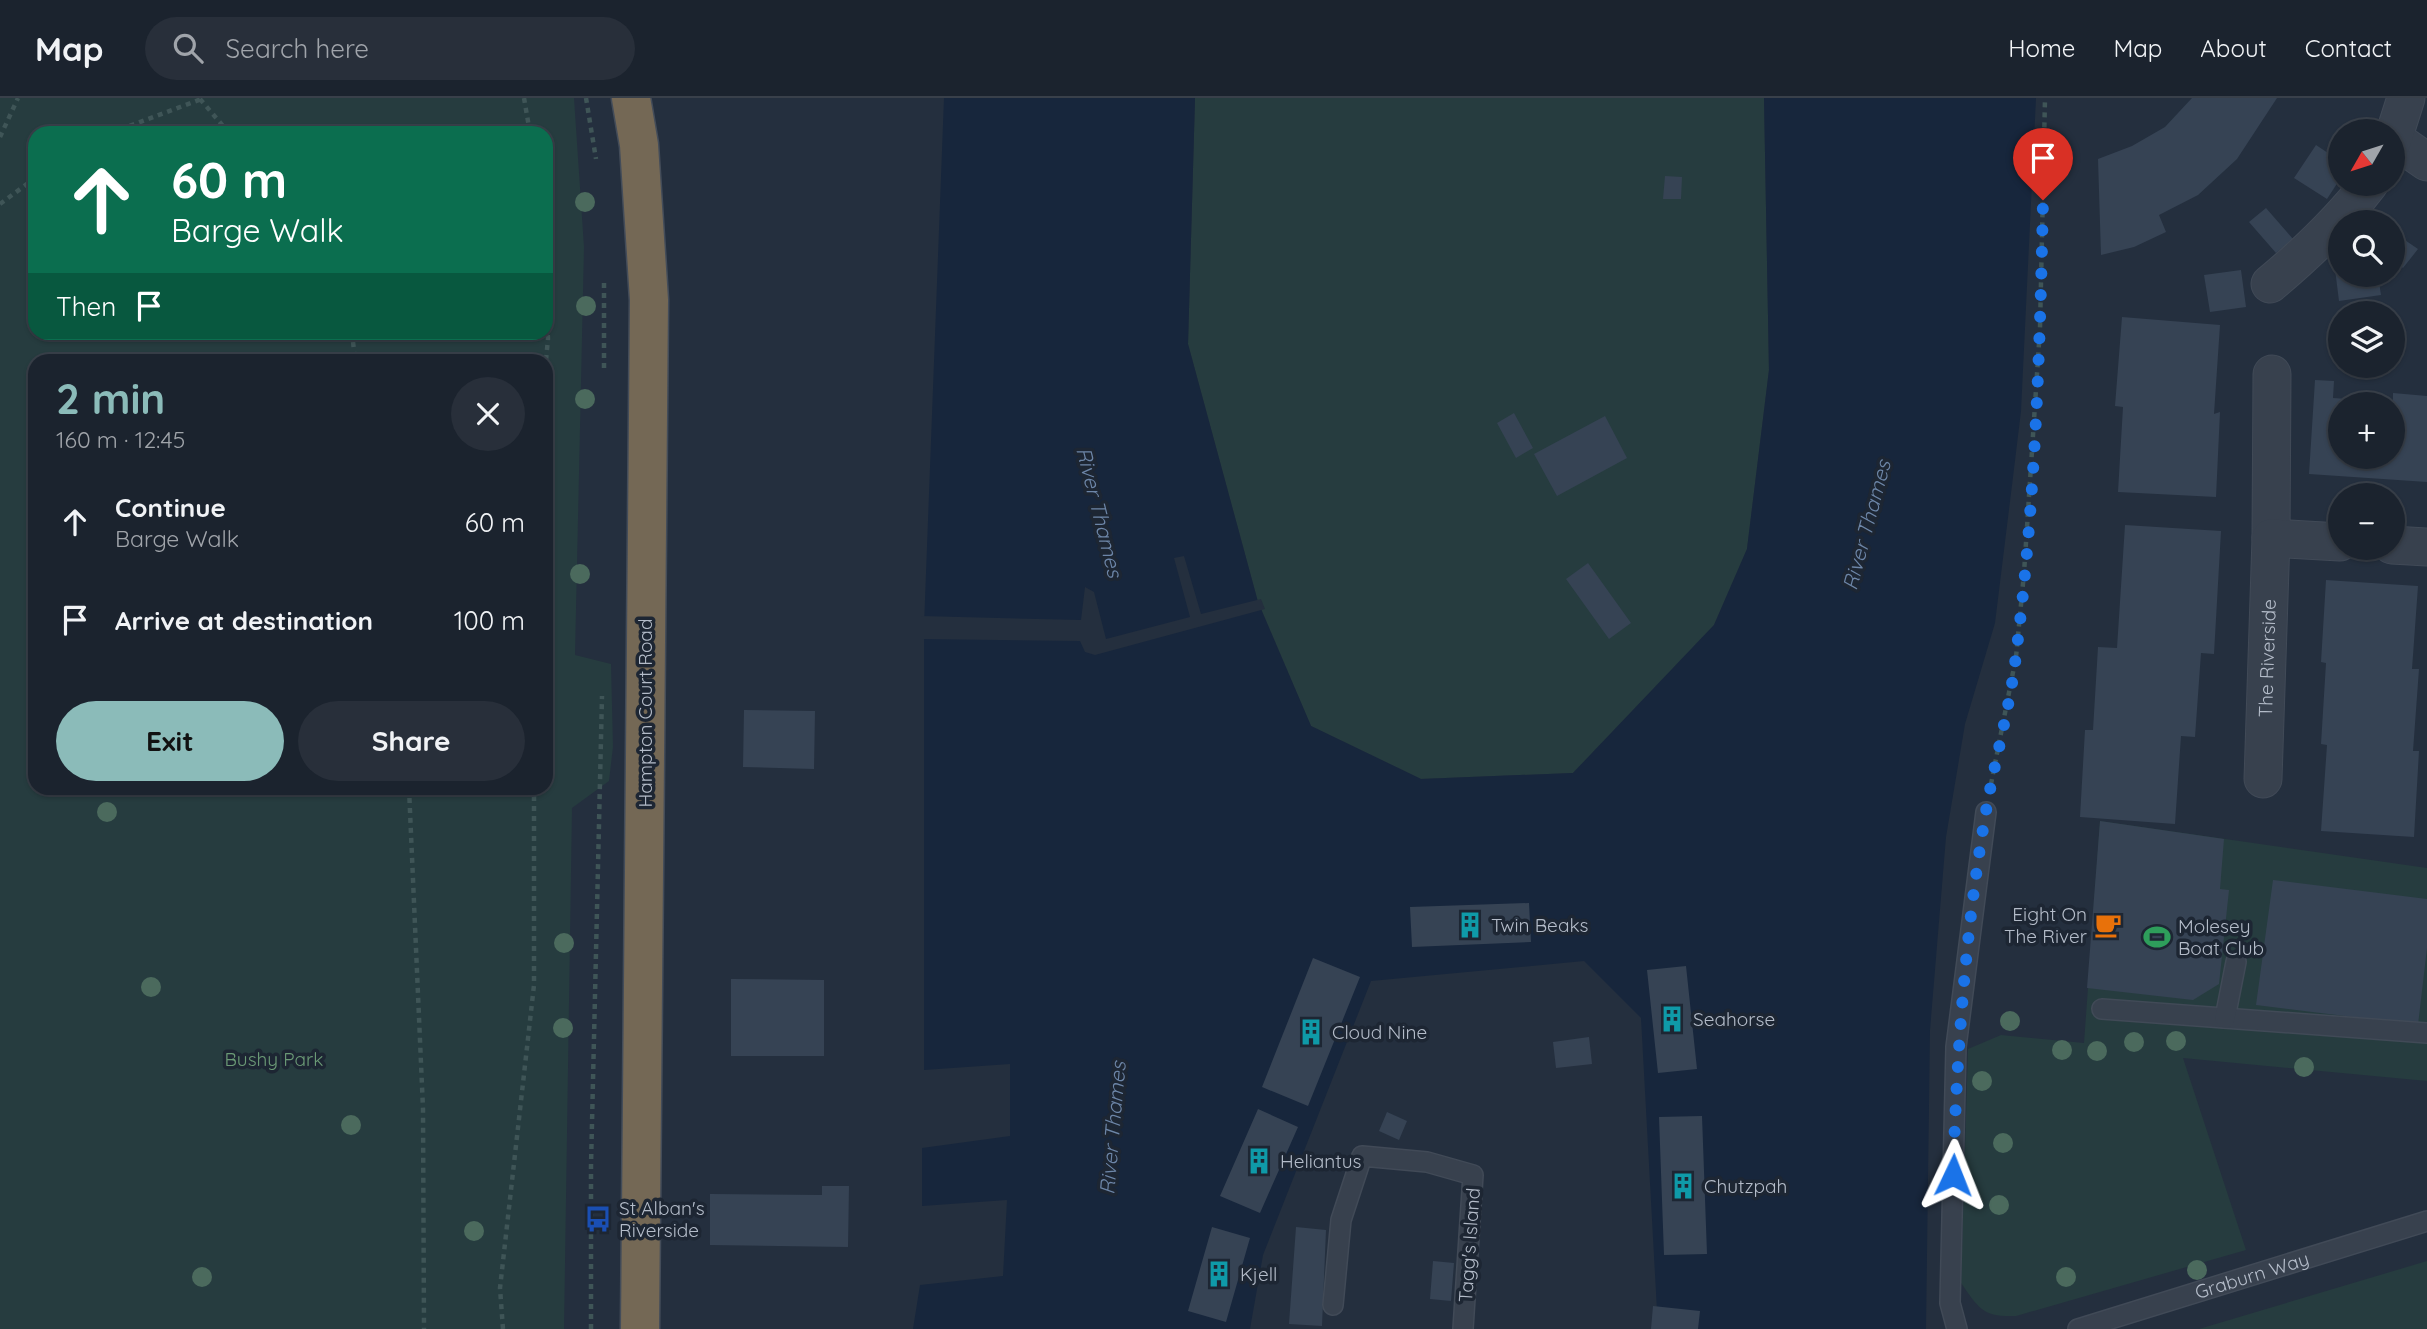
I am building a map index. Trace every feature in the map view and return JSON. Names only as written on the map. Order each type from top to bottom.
[{"type":"highway","name":"Hampton Court Road","points":[[631,98],[639,145],[649,300],[640,1329]]},
{"type":"street","points":[[2400,119],[2406,98]]},
{"type":"street","points":[[2405,148],[2427,162]]},
{"type":"street","points":[[2270,284],[2306,254],[2345,215],[2360,196]]},
{"type":"street","name":"The Riverside","points":[[2263,779],[2271,538],[2272,374]]},
{"type":"street","points":[[2271,538],[2328,541]]},
{"type":"street","points":[[2405,546],[2427,547]]},
{"type":"lane","points":[[1957,1329],[1950,1303],[1956,1047],[1986,813]]},
{"type":"lane","points":[[2225,1018],[2236,962]]},
{"type":"lane","points":[[2102,1009],[2427,1033]]},
{"type":"lane","name":"Tagg's Island","points":[[1333,1305],[1341,1220],[1362,1156],[1427,1162],[1473,1175],[1463,1329]]},
{"type":"lane","name":"Graburn Way","points":[[2078,1329],[2427,1220]]},
{"type":"path","points":[[0,137],[18,98]]},
{"type":"path","points":[[129,126],[201,98],[223,126]]},
{"type":"path","points":[[524,98],[529,126]]},
{"type":"path","points":[[586,98],[597,166]]},
{"type":"path","points":[[1986,813],[2016,657],[2024,573],[2040,328],[2045,98]]},
{"type":"path","points":[[0,204],[28,183]]},
{"type":"path","points":[[604,274],[604,383]]},
{"type":"path","points":[[591,1329],[591,1153],[602,685]]},
{"type":"path","points":[[410,795],[423,1109],[424,1329]]},
{"type":"path","points":[[503,1329],[500,1288],[534,985],[534,795]]},
{"type":"green space","name":"Bushy Park","points":[[0,98],[574,98],[584,247],[575,655],[611,664],[613,747],[609,781],[572,808],[564,1329],[0,1329]]},
{"type":"green space","points":[[1195,98],[1764,98],[1769,370],[1747,549],[1714,625],[1573,773],[1421,779],[1311,726],[1258,602],[1188,344]]},
{"type":"green space","points":[[2100,821],[2427,868],[2427,1081],[2183,1058],[2246,1250],[2016,1316],[1996,1315],[1978,1306],[1961,1283],[1968,1049],[2001,1035],[2084,1043]]},
{"type":"green space","points":[[2427,1261],[2427,1329],[2199,1329]]},
{"type":"water","name":"River Thames","points":[[944,98],[1195,98],[1188,344],[1258,602],[1311,726],[1421,779],[1573,773],[1714,625],[1747,549],[1769,370],[1764,98],[2036,98],[2021,411],[2013,477],[1995,623],[1965,724],[1946,837],[1930,1030],[1926,1329],[1658,1329],[1641,1018],[1584,961],[1371,981],[1263,1255],[1250,1329],[913,1329],[920,1285],[1003,1276],[1007,1200],[922,1206],[922,1148],[1010,1136],[1010,1064],[924,1070],[924,626]]},
{"type":"pier","points":[[1184,556],[1201,614],[1261,599],[1265,609],[1095,655],[1085,652],[1080,641],[921,639],[921,616],[1081,620],[1085,587],[1094,592],[1106,639],[1190,617],[1174,558]]},
{"type":"building","points":[[2192,98],[2277,98],[2237,159],[2198,195],[2159,215],[2166,232],[2134,247],[2101,255],[2098,159],[2132,146],[2165,127]]},
{"type":"building","points":[[2316,145],[2328,153],[2327,199],[2294,178]]},
{"type":"building","points":[[1665,176],[1682,177],[1681,199],[1663,199]]},
{"type":"building","points":[[2266,208],[2293,239],[2276,253],[2249,222]]},
{"type":"building","points":[[2405,240],[2418,249],[2405,265]]},
{"type":"building","points":[[2241,270],[2246,307],[2210,312],[2204,275]]},
{"type":"building","points":[[2337,287],[2380,287],[2381,295],[2339,301]]},
{"type":"building","points":[[2122,317],[2220,325],[2214,414],[2220,412],[2216,497],[2118,492],[2123,407],[2115,406]]},
{"type":"building","points":[[2315,380],[2334,381],[2333,392],[2328,392],[2328,469],[2405,469],[2405,394],[2427,396],[2427,482],[2309,474]]},
{"type":"building","points":[[1514,413],[1533,448],[1516,458],[1497,423]]},
{"type":"building","points":[[1605,416],[1627,458],[1557,496],[1534,454]]},
{"type":"building","points":[[2125,525],[2221,531],[2214,654],[2201,653],[2195,737],[2181,736],[2175,824],[2080,817],[2085,730],[2093,730],[2098,647],[2117,648]]},
{"type":"building","points":[[1588,563],[1631,623],[1609,639],[1566,579]]},
{"type":"building","points":[[2326,580],[2418,586],[2412,669],[2419,669],[2413,751],[2419,751],[2414,837],[2321,831],[2327,745],[2321,744],[2326,663],[2321,662]]},
{"type":"building","points":[[744,710],[815,711],[814,769],[743,767]]},
{"type":"building","name":"Molesey Boat Club","points":[[2100,821],[2224,839],[2220,889],[2229,890],[2219,984],[2193,1000],[2087,988]]},
{"type":"building","points":[[2273,880],[2427,899],[2427,948],[2418,1025],[2256,1005]]},
{"type":"building","name":"Twin Beaks","points":[[1529,903],[1531,942],[1412,947],[1410,907]]},
{"type":"building","name":"Cloud Nine","points":[[1313,958],[1360,977],[1308,1106],[1262,1087]]},
{"type":"building","name":"Seahorse","points":[[1686,966],[1697,1069],[1658,1073],[1647,970]]},
{"type":"building","points":[[731,979],[824,980],[824,1056],[731,1056]]},
{"type":"building","points":[[1589,1037],[1592,1064],[1556,1068],[1553,1042]]},
{"type":"building","name":"Heliantus","points":[[1258,1109],[1298,1127],[1260,1213],[1220,1196]]},
{"type":"building","points":[[1387,1112],[1407,1121],[1399,1140],[1379,1131]]},
{"type":"building","name":"Chutzpah","points":[[1702,1116],[1707,1254],[1664,1255],[1659,1117]]},
{"type":"building","points":[[822,1186],[849,1186],[848,1247],[710,1245],[710,1194],[822,1195]]},
{"type":"building","name":"Kjell","points":[[1212,1227],[1250,1238],[1226,1322],[1188,1311]]},
{"type":"building","points":[[1296,1227],[1326,1230],[1322,1326],[1289,1324]]},
{"type":"building","points":[[1433,1261],[1454,1263],[1451,1301],[1430,1299]]},
{"type":"building","points":[[1653,1306],[1700,1311],[1698,1329],[1651,1329]]},
{"type":"place","name":"Twin Beaks","points":[[1470,925]]},
{"type":"place","name":"Eight On The River","points":[[2108,925]]},
{"type":"place","name":"Molesey Boat Club","points":[[2157,937]]},
{"type":"place","name":"Seahorse","points":[[1672,1019]]},
{"type":"place","name":"Cloud Nine","points":[[1311,1032]]},
{"type":"place","name":"Heliantus","points":[[1259,1161]]},
{"type":"place","name":"Chutzpah","points":[[1683,1186]]},
{"type":"place","name":"St Alban's Riverside","points":[[598,1219]]},
{"type":"place","name":"Kjell","points":[[1219,1274]]},
{"type":"route","points":[[1953,1175],[1956,1047],[1961,995],[1986,813],[2016,657],[2022,594],[2040,328],[2043,200]]}]
